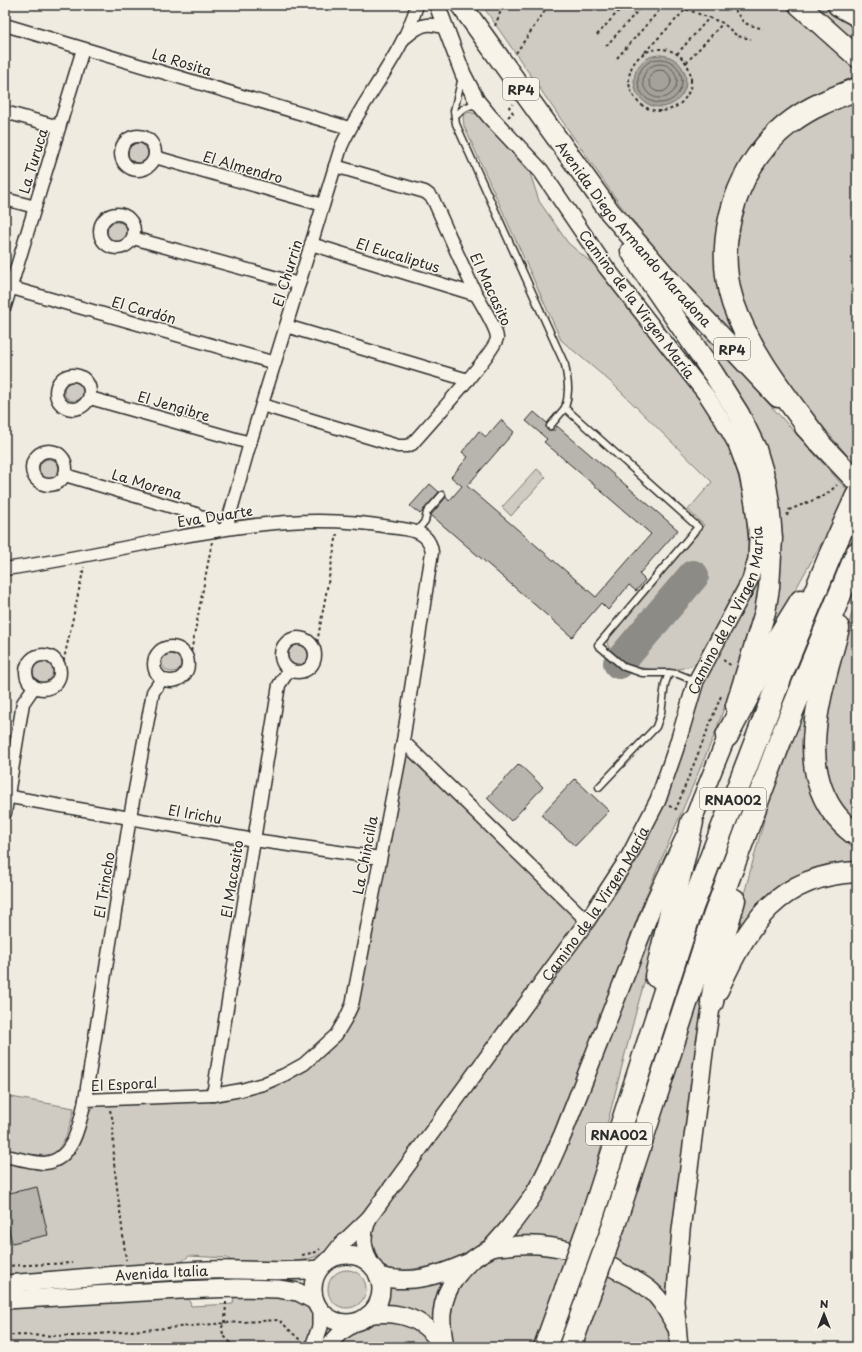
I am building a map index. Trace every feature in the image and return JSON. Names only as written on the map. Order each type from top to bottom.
[{"type":"highway","points":[[839,5],[857,15]]},
{"type":"highway","points":[[817,439],[774,380],[754,347],[741,321],[733,303],[728,284],[726,264],[727,238],[730,214],[746,174],[773,137],[791,121],[811,108],[850,92]]},
{"type":"highway","name":"RNA002","points":[[545,1347],[592,1217],[645,1050],[698,892],[776,689],[832,551],[857,496]]},
{"type":"highway","points":[[727,736],[780,634],[832,551]]},
{"type":"highway","name":"RNA002","points":[[570,1347],[614,1225],[715,914],[752,813],[806,675],[857,553]]},
{"type":"highway","points":[[847,577],[839,624],[817,711],[814,751],[816,773],[822,793],[831,810],[842,823],[857,835]]},
{"type":"highway","points":[[712,1002],[721,946],[740,878],[752,813]]},
{"type":"highway","points":[[645,1050],[656,977],[692,822]]},
{"type":"main road","name":"Avenida Diego Armando Maradona","points":[[461,5],[610,212],[682,295],[857,482]]},
{"type":"main road","points":[[799,5],[857,57]]},
{"type":"main road","points":[[375,1271],[404,1280],[426,1278],[444,1273],[469,1262],[491,1248],[513,1223],[531,1199],[546,1172],[563,1134],[655,900],[692,822],[727,736],[765,612],[769,588],[772,538],[765,479],[756,449],[739,414],[713,372],[641,268],[610,212]]},
{"type":"main road","points":[[680,1341],[675,1301],[681,1230],[712,1002],[733,957],[749,931],[765,911],[784,894],[801,884],[819,877],[857,872]]},
{"type":"main road","points":[[491,1248],[513,1245],[537,1245],[562,1249],[605,1263],[650,1290],[660,1301],[671,1318],[680,1341]]},
{"type":"main road","points":[[363,1318],[376,1307],[380,1297],[381,1287],[375,1271],[364,1260],[351,1256],[323,1259],[315,1277],[313,1293],[318,1306],[328,1318],[338,1322],[348,1323],[381,1313],[400,1315],[417,1321],[432,1332],[444,1347]]},
{"type":"main road","name":"Avenida Italia","points":[[5,1284],[184,1271],[233,1269],[298,1271],[323,1259]]},
{"type":"main road","points":[[444,1347],[442,1315],[444,1300],[449,1288],[469,1262]]},
{"type":"main road","name":"Avenida Italia","points":[[5,1300],[236,1288],[278,1289],[298,1292],[318,1306]]},
{"type":"street","name":"El Churrin","points":[[220,529],[250,443],[335,166],[349,128],[404,39],[417,5]]},
{"type":"street","name":"Camino de la Virgen María","points":[[323,1259],[369,1218],[587,921],[628,858],[658,800],[676,748],[696,681],[750,580],[756,559],[757,538],[753,504],[747,474],[736,444],[707,396],[606,267],[541,171],[480,104],[462,74],[438,5]]},
{"type":"street","name":"El Churrin","points":[[404,39],[417,27],[427,24],[445,28]]},
{"type":"street","name":"La Rosita","points":[[5,26],[349,128]]},
{"type":"street","name":"La Turuca","points":[[5,306],[8,286],[35,208],[83,49]]},
{"type":"street","points":[[5,112],[59,127]]},
{"type":"street","name":"El Almendro","points":[[155,157],[323,205]]},
{"type":"street","name":"El Macasito","points":[[262,404],[398,446],[407,446],[412,444],[468,380],[494,346],[497,338],[430,195],[425,192],[335,166]]},
{"type":"street","points":[[5,199],[35,208]]},
{"type":"street","points":[[133,238],[299,284]]},
{"type":"street","name":"El Eucaliptus","points":[[311,244],[477,295]]},
{"type":"street","name":"El Cardón","points":[[8,286],[275,363]]},
{"type":"street","points":[[286,326],[468,380]]},
{"type":"street","name":"El Jengibre","points":[[90,398],[250,443]]},
{"type":"street","name":"La Morena","points":[[65,475],[196,514],[220,529]]},
{"type":"street","name":"Eva Duarte","points":[[5,569],[220,529],[275,522],[340,520],[417,532],[428,540]]},
{"type":"street","name":"La Chincilla","points":[[213,1095],[263,1084],[284,1076],[304,1064],[336,1035],[352,1005],[403,741],[432,552],[431,545],[428,540]]},
{"type":"street","points":[[294,638],[306,640],[310,644],[315,654],[315,660],[309,669],[299,673],[288,670],[284,667],[280,656],[284,644],[294,638]]},
{"type":"street","points":[[169,647],[176,647],[182,650],[187,656],[189,663],[188,670],[184,677],[177,681],[162,679],[157,674],[154,667],[154,660],[157,654],[162,649],[169,647]]},
{"type":"street","points":[[38,655],[49,656],[58,662],[61,673],[56,684],[51,688],[40,689],[34,687],[30,683],[27,678],[26,667],[29,662],[38,655]]},
{"type":"street","name":"El Macasito","points":[[213,1095],[279,685],[288,670]]},
{"type":"street","name":"El Trincho","points":[[85,1100],[130,817],[153,692],[162,679]]},
{"type":"street","points":[[5,813],[6,797],[23,703],[34,687]]},
{"type":"street","points":[[403,741],[587,921]]},
{"type":"street","name":"El Irichu","points":[[6,797],[130,817],[254,840],[380,858]]},
{"type":"street","name":"El Esporal","points":[[5,1156],[44,1163],[58,1160],[68,1151],[75,1135],[85,1100],[213,1095]]},
{"type":"street","name":"Camino de la Virgen María","points":[[369,1218],[364,1235],[364,1245],[375,1271]]},
{"type":"street","points":[[313,1347],[320,1327],[318,1306]]},
{"type":"street","points":[[327,1347],[339,1334],[363,1318]]},
{"type":"lane","points":[[462,74],[454,111],[456,124],[565,366],[569,383],[568,398],[565,408],[550,426]]},
{"type":"lane","points":[[455,117],[462,109],[469,105],[480,104]]},
{"type":"lane","points":[[565,408],[698,527],[598,645],[624,667],[642,673],[678,674],[696,681]]},
{"type":"lane","points":[[417,532],[425,521],[427,512],[442,495]]},
{"type":"lane","points":[[599,787],[656,727],[661,713],[665,684],[669,673]]},
{"type":"path","points":[[506,68],[549,5]]},
{"type":"path","points":[[596,35],[624,5]]},
{"type":"path","points":[[606,46],[643,5]]},
{"type":"path","points":[[617,58],[664,5]]},
{"type":"path","points":[[675,5],[723,23],[737,36],[751,40]]},
{"type":"path","points":[[731,5],[744,23],[763,29]]},
{"type":"path","points":[[644,53],[654,49],[664,49],[677,54],[686,63],[691,76],[691,86],[687,96],[680,104],[671,109],[661,111],[650,109],[641,105],[634,97],[630,88],[629,78],[631,68],[636,60],[686,9]]},
{"type":"path","points":[[677,54],[709,18]]},
{"type":"path","points":[[686,63],[723,23]]},
{"type":"path","points":[[498,125],[513,114],[509,107],[525,94]]},
{"type":"path","points":[[315,654],[340,520]]},
{"type":"path","points":[[189,663],[220,529]]},
{"type":"path","points":[[61,673],[86,554]]},
{"type":"path","points":[[107,1099],[113,1121],[114,1163],[126,1260]]},
{"type":"path","points":[[297,1256],[316,1252],[323,1259]]},
{"type":"path","points":[[5,1335],[74,1336],[225,1323],[279,1320],[302,1342],[299,1347]]},
{"type":"shaded area","points":[[482,5],[786,5],[857,69],[857,82],[807,102],[722,213],[753,359],[695,297],[621,206]]},
{"type":"shaded area","points":[[813,5],[822,5],[839,17],[857,24],[857,43]]},
{"type":"shaded area","points":[[857,95],[857,467],[803,403],[751,326],[734,267],[738,215],[766,156],[814,114]]},
{"type":"shaded area","points":[[468,112],[477,114],[530,173],[539,201],[568,243],[599,269],[701,401],[718,426],[730,450],[745,505],[748,557],[742,577],[696,663],[689,666],[672,670],[642,668],[622,659],[608,646],[607,642],[608,638],[704,525],[688,510],[712,482],[613,384],[561,340],[464,126],[463,117]]},
{"type":"shaded area","points":[[138,143],[145,146],[148,153],[145,160],[138,163],[131,160],[128,153],[131,146]]},
{"type":"shaded area","points":[[117,222],[124,225],[127,232],[124,239],[117,242],[110,239],[107,232],[110,225]]},
{"type":"shaded area","points":[[679,310],[684,310],[848,491],[834,521],[776,624],[773,626],[771,620],[779,537]]},
{"type":"shaded area","points":[[74,381],[81,384],[84,391],[81,398],[74,401],[67,398],[64,391],[67,384]]},
{"type":"shaded area","points":[[49,459],[56,462],[59,469],[56,476],[49,479],[42,476],[39,469],[42,462]]},
{"type":"shaded area","points":[[537,469],[546,477],[511,516],[502,507]]},
{"type":"shaded area","points":[[764,552],[757,611],[716,731],[645,898],[557,1130],[528,1190],[488,1237],[457,1258],[433,1266],[407,1270],[387,1268],[378,1263],[373,1255],[370,1235],[376,1221],[593,925],[633,862],[665,804],[702,683]]},
{"type":"shaded area","points":[[857,597],[857,829],[836,807],[819,749],[822,711]]},
{"type":"shaded area","points":[[298,644],[306,647],[309,655],[306,663],[298,666],[290,663],[287,655],[290,647]]},
{"type":"shaded area","points":[[172,652],[179,655],[182,662],[179,669],[172,672],[165,669],[162,662],[165,655]]},
{"type":"shaded area","points":[[44,661],[52,664],[55,672],[52,680],[44,683],[36,680],[33,672],[36,664]]},
{"type":"shaded area","points":[[808,696],[809,749],[857,841],[857,865],[847,865],[732,939],[772,790]]},
{"type":"shaded area","points":[[409,757],[576,918],[575,926],[359,1217],[332,1246],[313,1258],[303,1260],[235,1263],[227,1258],[189,1256],[177,1265],[5,1276],[5,1162],[33,1167],[44,1167],[54,1166],[63,1162],[71,1155],[77,1144],[86,1117],[93,1107],[97,1105],[214,1100],[266,1090],[308,1068],[341,1038],[358,1007],[404,762],[406,758]]},
{"type":"shaded area","points":[[659,917],[651,957],[605,1133],[572,1242],[532,1236],[508,1238]]},
{"type":"shaded area","points":[[709,952],[672,1234],[667,1297],[639,1274],[611,1256]]},
{"type":"shaded area","points":[[5,1096],[74,1108],[67,1134],[56,1151],[51,1154],[40,1155],[5,1149]]},
{"type":"shaded area","points":[[360,1234],[361,1255],[354,1251],[343,1251]]},
{"type":"shaded area","points":[[526,1251],[566,1258],[534,1347],[454,1347],[452,1343],[449,1321],[453,1299],[462,1281],[476,1268],[495,1257]]},
{"type":"shaded area","points":[[347,1270],[357,1273],[363,1279],[366,1289],[363,1299],[357,1305],[347,1308],[337,1305],[331,1299],[328,1289],[331,1279],[337,1273]]},
{"type":"shaded area","points":[[606,1272],[635,1287],[659,1312],[671,1334],[673,1347],[579,1347]]},
{"type":"shaded area","points":[[446,1278],[436,1300],[434,1324],[383,1306],[386,1298],[386,1286]]},
{"type":"shaded area","points":[[234,1296],[285,1296],[311,1306],[314,1310],[315,1316],[307,1347],[5,1347],[5,1308],[165,1297],[188,1297],[191,1306],[233,1304]]},
{"type":"shaded area","points":[[325,1321],[339,1327],[320,1346]]},
{"type":"shaded area","points":[[388,1321],[402,1324],[414,1329],[424,1336],[433,1347],[335,1347],[347,1337],[366,1327]]},
{"type":"water","points":[[655,55],[665,55],[679,62],[686,76],[686,86],[679,100],[665,107],[655,107],[645,103],[638,96],[634,86],[634,76],[638,66],[645,59]]},
{"type":"building","points":[[534,412],[547,423],[547,430],[555,430],[557,426],[678,530],[639,574],[645,580],[636,591],[629,585],[608,610],[601,603],[572,637],[431,515],[446,497],[449,501],[462,486],[451,477],[468,457],[462,452],[479,431],[486,437],[501,420],[514,432],[467,486],[596,597],[651,534],[544,442],[547,439],[526,421]]},
{"type":"building","points":[[430,484],[439,492],[420,514],[410,506]]},
{"type":"building","points":[[519,764],[543,787],[511,821],[487,798]]},
{"type":"building","points":[[575,779],[609,811],[575,846],[541,815]]},
{"type":"building","points":[[37,1187],[48,1235],[12,1243],[5,1214],[5,1194]]},
{"type":"taxiway","points":[[619,663],[693,576]]}]
